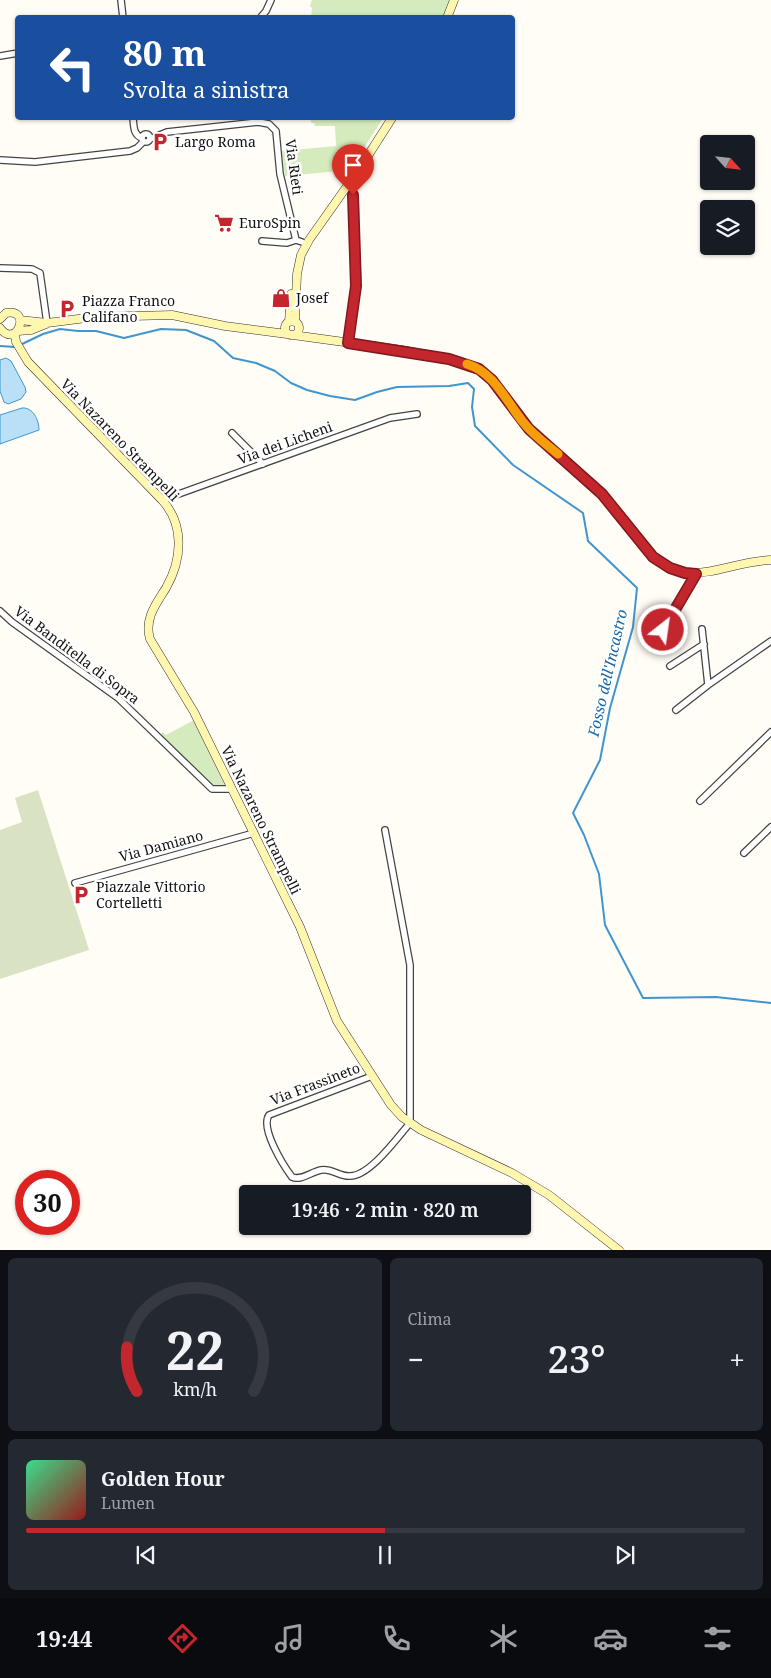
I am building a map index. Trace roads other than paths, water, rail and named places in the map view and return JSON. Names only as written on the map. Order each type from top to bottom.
[{"type":"street","points":[[121,0],[123,15]]},
{"type":"street","points":[[263,15],[271,0]]},
{"type":"street","points":[[448,15],[454,0]]},
{"type":"street","points":[[453,15],[459,0]]},
{"type":"street","points":[[0,56],[15,54]]},
{"type":"street","points":[[0,160],[35,162],[130,151],[138,148],[143,140],[136,134],[133,120]]},
{"type":"street","points":[[290,335],[298,333],[292,323],[292,270],[299,241],[350,178],[386,120]]},
{"type":"street","points":[[290,335],[285,330],[292,323],[301,255],[350,178],[391,120]]},
{"type":"street","name":"Via Rieti","points":[[143,140],[146,134],[150,139],[167,132],[258,122],[271,125],[276,133],[280,174],[299,241]]},
{"type":"street","points":[[348,343],[356,277],[354,211],[350,178]]},
{"type":"street","points":[[262,241],[287,243],[299,241]]},
{"type":"street","points":[[0,268],[32,269],[40,273],[47,323]]},
{"type":"street","points":[[0,318],[9,312],[16,314],[21,324],[16,332]]},
{"type":"street","points":[[20,320],[47,323],[94,317],[172,315],[225,326],[338,341]]},
{"type":"street","points":[[1,330],[8,334],[31,330],[47,323]]},
{"type":"street","points":[[269,331],[292,323]]},
{"type":"street","points":[[292,323],[308,333],[338,341],[402,350],[457,361],[476,367],[492,380],[525,425],[595,486],[653,557],[670,568],[696,574],[744,563],[771,560]]},
{"type":"street","name":"Via Nazareno Strampelli","points":[[16,332],[16,342],[28,362],[170,509],[177,524],[179,547],[172,576],[150,615],[149,633],[154,647],[194,712],[303,933],[333,1014],[372,1076],[394,1109],[410,1124],[530,1183],[558,1201],[620,1250]]},
{"type":"street","name":"Via dei Licheni","points":[[162,500],[390,418],[418,414]]},
{"type":"street","points":[[232,433],[263,464]]},
{"type":"street","points":[[663,630],[696,574]]},
{"type":"street","name":"Via Banditella di Sopra","points":[[0,610],[12,622],[118,698],[212,788],[231,789]]},
{"type":"street","points":[[702,629],[708,685]]},
{"type":"street","points":[[676,710],[708,685],[771,642]]},
{"type":"street","points":[[670,666],[704,644]]},
{"type":"street","points":[[700,801],[771,732]]},
{"type":"street","points":[[744,853],[771,827]]},
{"type":"street","points":[[385,830],[410,965],[410,1124]]},
{"type":"street","name":"Via Damiano","points":[[75,883],[254,833]]},
{"type":"street","name":"Via Frassineto","points":[[372,1076],[268,1115],[266,1122],[273,1145],[291,1176],[297,1178],[325,1170],[347,1176],[359,1174],[376,1161],[410,1124]]},
{"type":"water","points":[[6,358],[11,361],[26,392],[21,399],[8,404],[4,402],[0,391],[0,360]]},
{"type":"water","points":[[26,408],[35,415],[39,430],[0,444],[0,415]]},
{"type":"waterway","name":"Fosso dell'Incastro","points":[[20,345],[43,334],[60,329],[96,331],[124,338],[161,329],[186,330],[214,341],[233,358],[256,363],[275,371],[291,383],[307,390],[330,396],[355,400],[397,387],[449,386],[468,383],[474,389],[472,407],[475,426],[513,465],[583,513],[588,541],[637,588],[633,627],[610,708],[600,760],[573,813],[599,874],[605,925],[643,998],[716,997],[771,1003]]},
{"type":"waterway","name":"Fosso dell'Incastro","points":[[0,346],[15,347]]},
{"type":"place","name":"Largo Roma","points":[[160,142]]},
{"type":"place","name":"EuroSpin","points":[[224,223]]},
{"type":"place","name":"Josef","points":[[281,298]]},
{"type":"place","name":"Piazza Franco Califano","points":[[67,309]]},
{"type":"place","name":"Piazzale Vittorio Cortelletti","points":[[81,895]]}]
